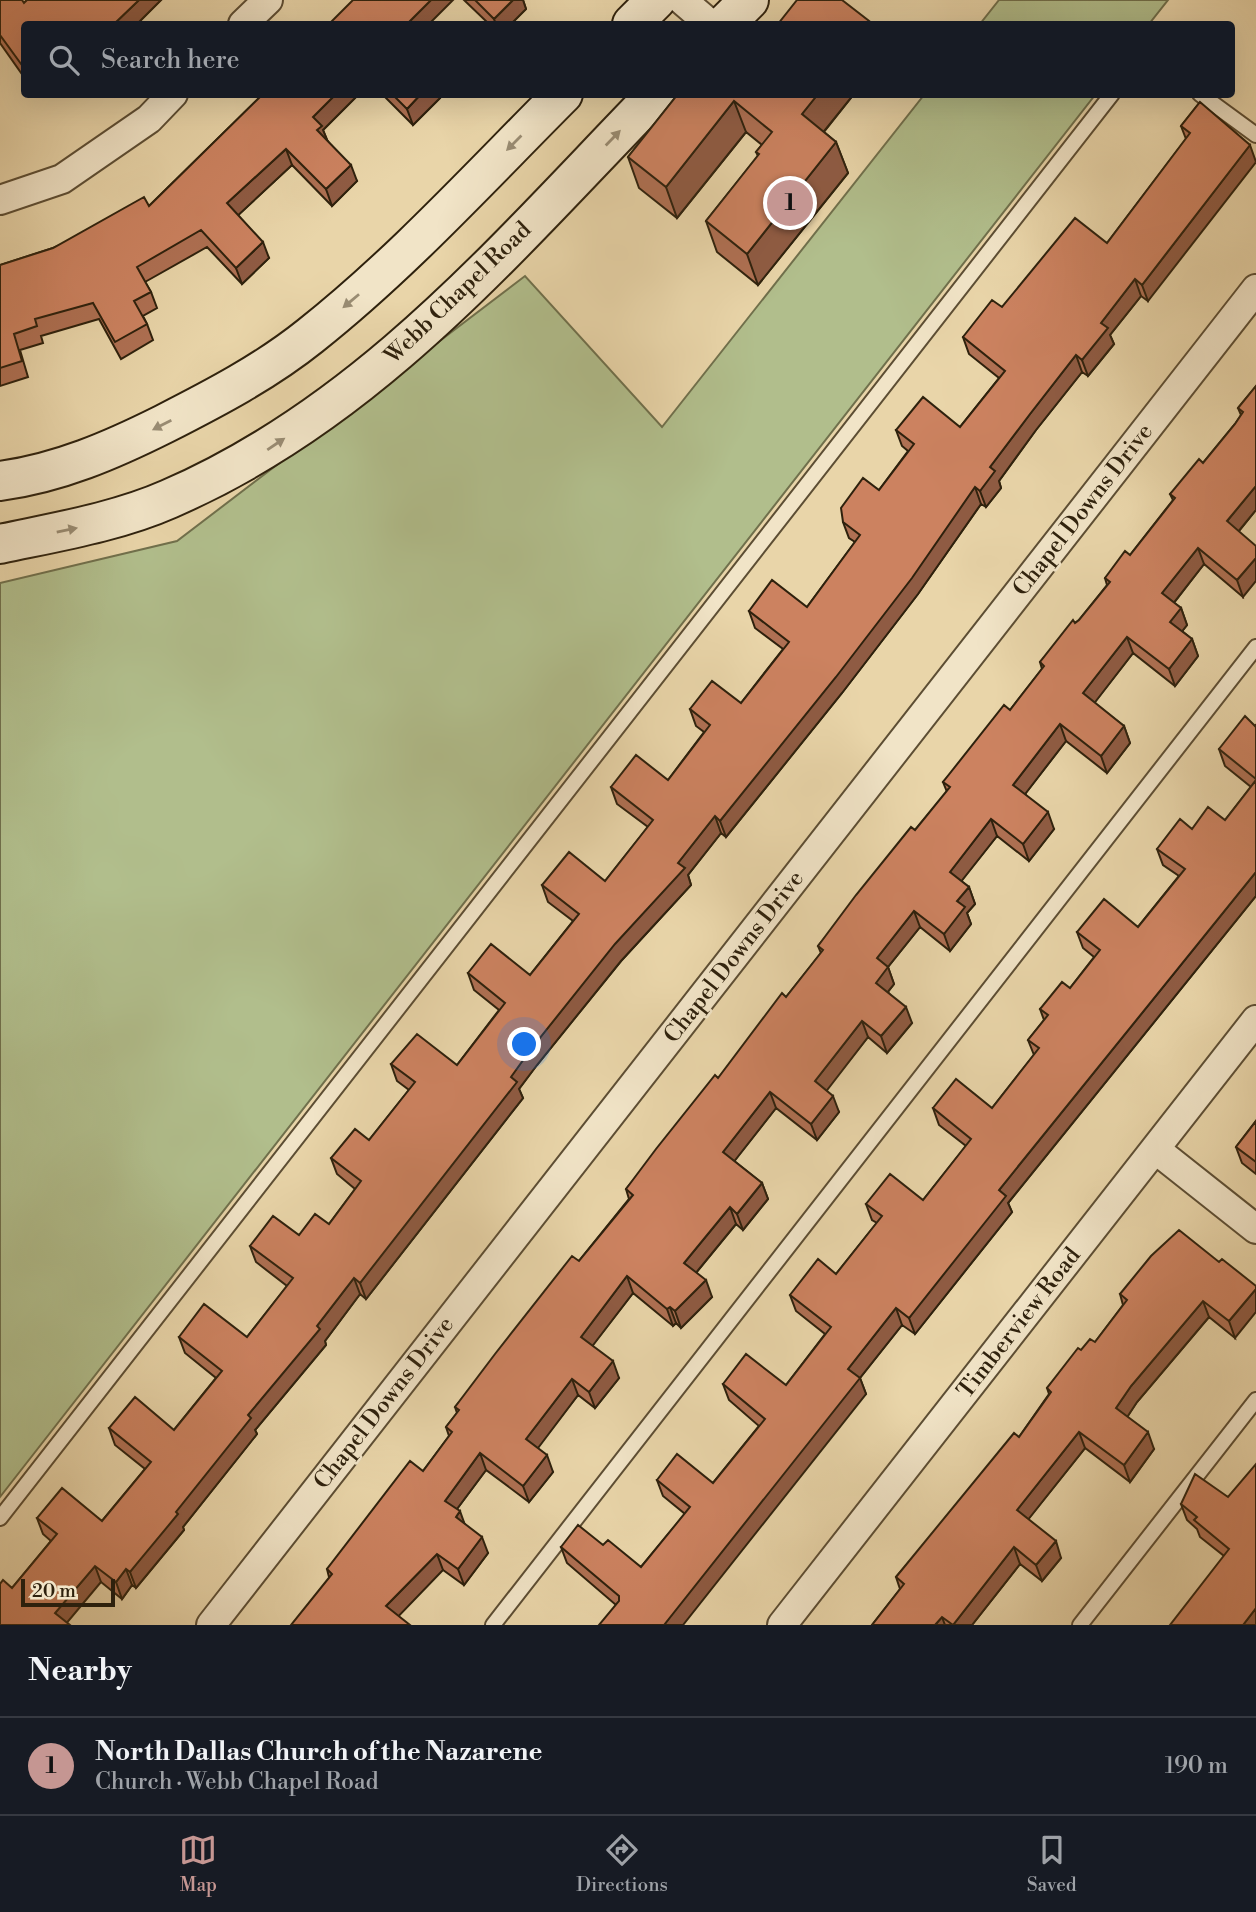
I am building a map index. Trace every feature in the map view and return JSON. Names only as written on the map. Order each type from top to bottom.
[{"type":"main road","points":[[635,21],[656,0]]},
{"type":"main road","points":[[727,21],[749,0]]},
{"type":"main road","points":[[0,481],[81,463],[140,436],[229,391],[308,338],[385,273],[558,98]]},
{"type":"main road","name":"Webb Chapel Road","points":[[0,544],[77,528],[168,500],[263,452],[341,400],[421,334],[652,98]]},
{"type":"street","points":[[246,21],[268,0]]},
{"type":"street","points":[[682,0],[706,21]]},
{"type":"street","points":[[0,200],[62,179],[149,119],[169,98]]},
{"type":"street","name":"Chapel Downs Drive","points":[[211,1625],[1256,289]]},
{"type":"street","name":"Timberview Road","points":[[782,1625],[1256,1020]]},
{"type":"street","points":[[1155,1149],[1256,1229]]},
{"type":"lane","points":[[0,1518],[1109,98]]},
{"type":"lane","points":[[1205,98],[1256,135]]},
{"type":"lane","points":[[493,1625],[1256,648]]},
{"type":"lane","points":[[1080,1625],[1256,1400]]},
{"type":"green space","points":[[999,0],[1168,0],[1151,21],[982,21]]},
{"type":"green space","points":[[922,98],[1093,98],[0,1497],[0,583],[177,541],[525,276],[662,427]]},
{"type":"building","points":[[0,0],[22,0],[24,3],[27,0],[139,0],[117,21],[21,21],[21,64],[0,35]]},
{"type":"building","points":[[353,0],[431,0],[410,21],[332,21]]},
{"type":"building","points":[[475,0],[513,0],[494,19]]},
{"type":"building","points":[[797,0],[842,0],[869,21],[780,21]]},
{"type":"building","points":[[259,98],[332,98],[313,117],[322,126],[317,130],[351,165],[326,189],[286,149],[227,203],[263,242],[236,268],[201,230],[137,267],[151,292],[134,301],[147,324],[115,342],[93,303],[35,319],[37,326],[14,334],[22,361],[0,368],[0,265],[53,248],[144,197],[149,206]]},
{"type":"building","points":[[396,98],[417,98],[407,109]]},
{"type":"building","points":[[675,98],[815,98],[802,114],[836,142],[747,254],[706,221],[759,154],[756,152],[772,132],[734,101],[666,187],[628,157]]},
{"type":"building","points":[[1200,102],[1250,145],[1142,285],[1135,279],[1101,323],[1108,328],[1082,360],[1076,355],[1030,414],[990,467],[995,471],[980,491],[975,487],[912,578],[836,677],[720,821],[715,816],[678,863],[685,868],[615,944],[531,1049],[511,1077],[517,1082],[360,1283],[354,1278],[317,1326],[320,1329],[248,1415],[251,1418],[176,1512],[178,1514],[130,1572],[126,1569],[116,1582],[95,1566],[55,1613],[70,1625],[0,1625],[0,1584],[3,1580],[12,1588],[57,1534],[37,1518],[62,1488],[102,1521],[151,1462],[109,1428],[135,1397],[174,1430],[222,1371],[179,1337],[204,1304],[247,1337],[293,1278],[250,1246],[273,1216],[299,1235],[315,1214],[329,1224],[361,1181],[331,1158],[355,1129],[369,1140],[415,1082],[391,1064],[417,1034],[457,1065],[505,1003],[468,973],[491,944],[530,975],[579,914],[542,885],[569,852],[605,881],[653,820],[611,787],[636,755],[668,780],[710,725],[690,709],[712,681],[741,703],[789,642],[749,611],[772,580],[807,607],[860,535],[843,522],[841,508],[863,478],[879,490],[914,444],[896,430],[923,397],[960,427],[1005,371],[963,337],[992,300],[1002,307],[1075,218],[1107,243],[1190,133],[1181,126]]},
{"type":"building","points":[[1256,386],[1256,486],[1227,521],[1256,546],[1256,558],[1237,580],[1198,548],[1162,593],[1181,608],[1170,622],[1192,639],[1169,669],[1127,637],[1083,693],[1124,726],[1101,756],[1060,724],[1013,785],[1048,812],[1023,844],[991,819],[950,872],[969,887],[957,901],[965,907],[944,934],[914,911],[877,958],[888,967],[876,983],[906,1007],[881,1036],[862,1021],[815,1081],[833,1096],[811,1124],[770,1092],[723,1152],[762,1183],[737,1214],[730,1207],[684,1263],[706,1280],[675,1311],[670,1307],[667,1309],[627,1276],[581,1337],[613,1361],[589,1392],[572,1379],[526,1439],[547,1455],[523,1486],[480,1453],[445,1501],[460,1511],[456,1517],[482,1537],[458,1569],[437,1554],[386,1606],[410,1625],[291,1625],[332,1574],[327,1569],[410,1461],[423,1471],[452,1432],[446,1427],[459,1410],[455,1407],[495,1354],[572,1256],[579,1261],[633,1195],[626,1189],[656,1149],[715,1075],[718,1078],[782,993],[786,997],[823,950],[818,946],[856,895],[911,827],[915,830],[950,787],[943,782],[1004,705],[1010,710],[1044,666],[1040,662],[1073,620],[1075,623],[1079,620],[1110,582],[1105,578],[1125,551],[1130,555],[1175,498],[1170,494],[1199,459],[1203,463],[1235,424],[1243,412],[1238,408]]},
{"type":"building","points":[[1245,716],[1256,725],[1256,779],[1219,749]]},
{"type":"building","points":[[1256,780],[1256,872],[999,1190],[1006,1196],[909,1318],[896,1308],[848,1369],[860,1378],[664,1625],[599,1625],[619,1601],[619,1596],[561,1547],[578,1525],[603,1545],[608,1540],[641,1567],[690,1507],[657,1480],[677,1454],[713,1483],[765,1419],[723,1384],[746,1354],[786,1385],[831,1327],[790,1295],[818,1259],[836,1274],[882,1216],[866,1204],[890,1174],[923,1200],[971,1139],[933,1108],[956,1079],[992,1108],[1039,1048],[1028,1040],[1048,1015],[1040,1009],[1062,982],[1070,988],[1100,950],[1077,932],[1104,899],[1138,927],[1185,869],[1157,849],[1180,819],[1192,829],[1208,807],[1225,820]]},
{"type":"building","points":[[1256,1121],[1256,1162],[1236,1147]]},
{"type":"building","points":[[1179,1230],[1219,1262],[1222,1259],[1256,1286],[1256,1289],[1229,1321],[1203,1301],[1131,1386],[1116,1408],[1148,1432],[1124,1465],[1079,1432],[1017,1510],[1056,1541],[1036,1565],[1014,1547],[953,1625],[942,1617],[935,1625],[872,1625],[904,1584],[896,1577],[1014,1433],[1019,1437],[1051,1392],[1047,1388],[1078,1348],[1081,1350],[1090,1339],[1095,1342],[1127,1300],[1120,1294],[1151,1256]]},
{"type":"building","points":[[1256,1464],[1256,1608],[1243,1625],[1170,1625],[1229,1549],[1194,1520],[1197,1517],[1181,1504],[1195,1474],[1228,1497]]},
{"type":"place","name":"North Dallas Church of the Nazarene","points":[[790,203]]}]
